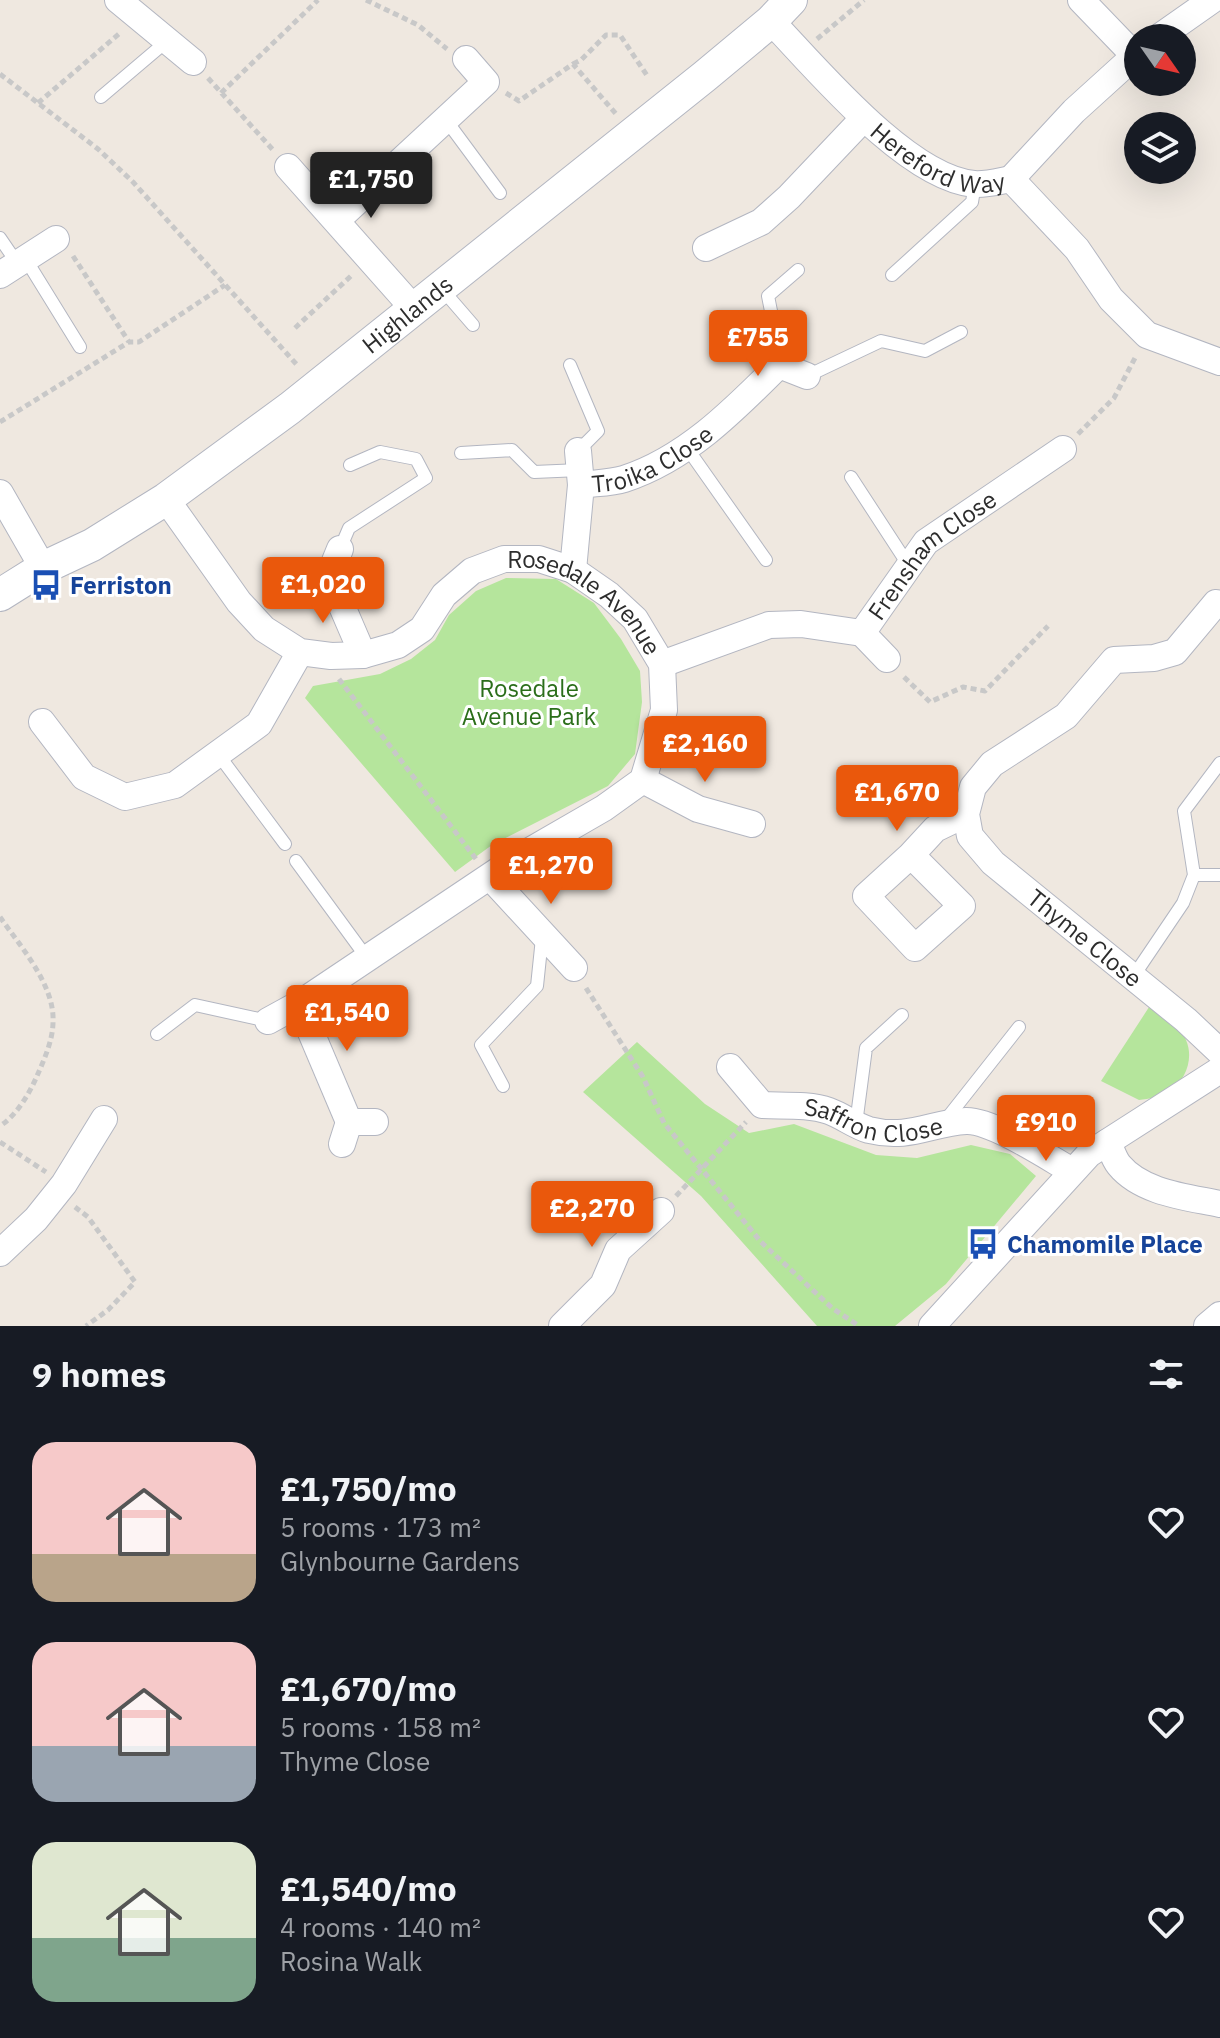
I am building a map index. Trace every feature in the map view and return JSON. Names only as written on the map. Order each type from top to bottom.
[{"type":"street","points":[[118,0],[193,62]]},
{"type":"street","points":[[1081,0],[1124,42]]},
{"type":"street","points":[[1178,24],[1212,0]]},
{"type":"street","name":"Hereford Way","points":[[781,11],[801,53],[863,119],[916,158],[949,177],[975,184],[1011,179],[1077,249],[1111,299],[1147,335],[1220,362]]},
{"type":"street","name":"Highlands","points":[[0,595],[43,568],[92,545],[166,499],[316,387],[633,134],[781,11]]},
{"type":"street","points":[[337,220],[486,82],[459,56]]},
{"type":"street","points":[[1011,179],[1074,111],[1124,65]]},
{"type":"street","points":[[706,248],[761,222],[863,119]]},
{"type":"street","points":[[288,167],[414,309]]},
{"type":"street","points":[[14,265],[56,239]]},
{"type":"street","points":[[775,331],[779,365],[807,376]]},
{"type":"street","name":"Troika Close","points":[[573,570],[580,469],[622,479],[687,448],[779,365]]},
{"type":"street","name":"Frensham Close","points":[[662,664],[769,625],[801,624],[862,633],[926,542],[1063,449]]},
{"type":"street","points":[[0,493],[43,568]]},
{"type":"street","name":"Rosedale Avenue","points":[[166,499],[239,602],[264,629],[300,652],[331,656],[363,655],[398,645],[422,629],[444,595],[472,571],[504,559],[539,559],[573,570],[609,595],[635,619],[662,664],[664,710],[643,780]]},
{"type":"street","points":[[340,549],[329,576],[363,655]]},
{"type":"street","points":[[296,585],[329,576]]},
{"type":"street","points":[[911,855],[935,829],[966,814],[973,787],[992,764],[1066,716],[1114,660],[1154,658],[1175,652],[1216,603]]},
{"type":"street","points":[[862,633],[887,659]]},
{"type":"street","points":[[42,722],[84,777],[125,797],[175,785],[259,724],[300,652]]},
{"type":"street","points":[[268,1021],[368,959],[514,860],[604,808],[643,780],[698,809],[752,824]]},
{"type":"street","name":"Thyme Close","points":[[966,814],[970,836],[993,863],[1220,1052]]},
{"type":"street","points":[[491,878],[574,968]]},
{"type":"street","points":[[299,1004],[345,1133],[375,1122]]},
{"type":"street","points":[[730,1067],[762,1105]]},
{"type":"street","points":[[932,1326],[1089,1154],[1220,1070]]},
{"type":"street","name":"Saffron Close","points":[[762,1105],[828,1110],[867,1130],[901,1134],[969,1120],[991,1127],[1072,1171]]},
{"type":"street","points":[[0,1253],[36,1219],[60,1189],[104,1119]]},
{"type":"street","points":[[1108,1142],[1119,1165],[1145,1185],[1220,1204]]},
{"type":"street","points":[[562,1326],[603,1285],[618,1250],[661,1211]]},
{"type":"street","points":[[1207,1326],[1220,1315]]},
{"type":"lane","points":[[101,97],[167,41]]},
{"type":"lane","points":[[446,120],[500,193]]},
{"type":"lane","points":[[892,275],[972,202],[975,184]]},
{"type":"lane","points":[[0,238],[14,265],[80,347]]},
{"type":"lane","points":[[775,331],[768,296],[798,270]]},
{"type":"lane","points":[[441,288],[473,325]]},
{"type":"lane","points":[[807,376],[881,341],[925,351],[961,332]]},
{"type":"lane","points":[[461,453],[512,450],[534,472],[580,469],[598,431],[570,365]]},
{"type":"lane","points":[[687,448],[766,560]]},
{"type":"lane","points":[[340,549],[349,528],[426,478],[416,459],[380,452],[350,465]]},
{"type":"lane","points":[[851,477],[909,566]]},
{"type":"lane","points":[[218,754],[285,844]]},
{"type":"lane","points":[[1133,977],[1183,903],[1194,875],[1184,811],[1220,763]]},
{"type":"lane","points":[[296,861],[368,959]]},
{"type":"lane","points":[[1194,875],[1220,875]]},
{"type":"lane","points":[[503,1086],[481,1045],[537,986],[543,935]]},
{"type":"lane","points":[[157,1034],[195,1005],[268,1021]]},
{"type":"lane","points":[[856,1124],[866,1048],[902,1015]]},
{"type":"lane","points":[[941,1127],[1019,1027]]},
{"type":"path","points":[[221,93],[318,0]]},
{"type":"path","points":[[366,0],[418,25],[459,56]]},
{"type":"path","points":[[801,53],[864,0]]},
{"type":"path","points":[[38,103],[139,17]]},
{"type":"path","points":[[486,82],[519,101],[581,60],[606,35],[614,34],[620,35],[648,77]]},
{"type":"path","points":[[193,62],[288,167]]},
{"type":"path","points":[[573,64],[633,134]]},
{"type":"path","points":[[0,74],[98,149],[133,182],[316,387]]},
{"type":"path","points":[[56,239],[60,237],[129,342]]},
{"type":"path","points":[[295,328],[370,258]]},
{"type":"path","points":[[0,422],[129,342],[139,342],[225,285]]},
{"type":"path","points":[[1063,449],[1114,398],[1147,335]]},
{"type":"path","points":[[887,659],[930,702],[963,687],[985,691],[1048,626]]},
{"type":"path","points":[[331,656],[336,675],[491,878]]},
{"type":"path","points":[[0,917],[45,983],[54,1021],[45,1058],[32,1089],[9,1121],[0,1126]]},
{"type":"path","points":[[574,968],[643,1077],[664,1123],[761,1242],[832,1308],[859,1326]]},
{"type":"path","points":[[661,1211],[762,1105]]},
{"type":"path","points":[[0,1142],[60,1189],[88,1217],[135,1282],[108,1310],[86,1326]]},
{"type":"green space","name":"Rosedale Avenue Park","points":[[506,578],[556,579],[594,603],[621,639],[640,671],[642,702],[635,754],[608,786],[492,845],[455,872],[305,698],[313,686],[380,674],[411,659],[435,640],[449,615],[476,591]]},
{"type":"green space","points":[[1153,1001],[1183,1034],[1189,1061],[1180,1081],[1170,1091],[1139,1100],[1101,1081]]},
{"type":"green space","points":[[637,1042],[705,1104],[749,1133],[794,1124],[876,1155],[917,1158],[971,1145],[1010,1154],[1036,1176],[946,1284],[895,1326],[817,1326],[701,1196],[583,1092]]},
{"type":"place","name":"Ferriston","points":[[46,585]]},
{"type":"place","name":"Chamomile Place","points":[[983,1244]]}]
